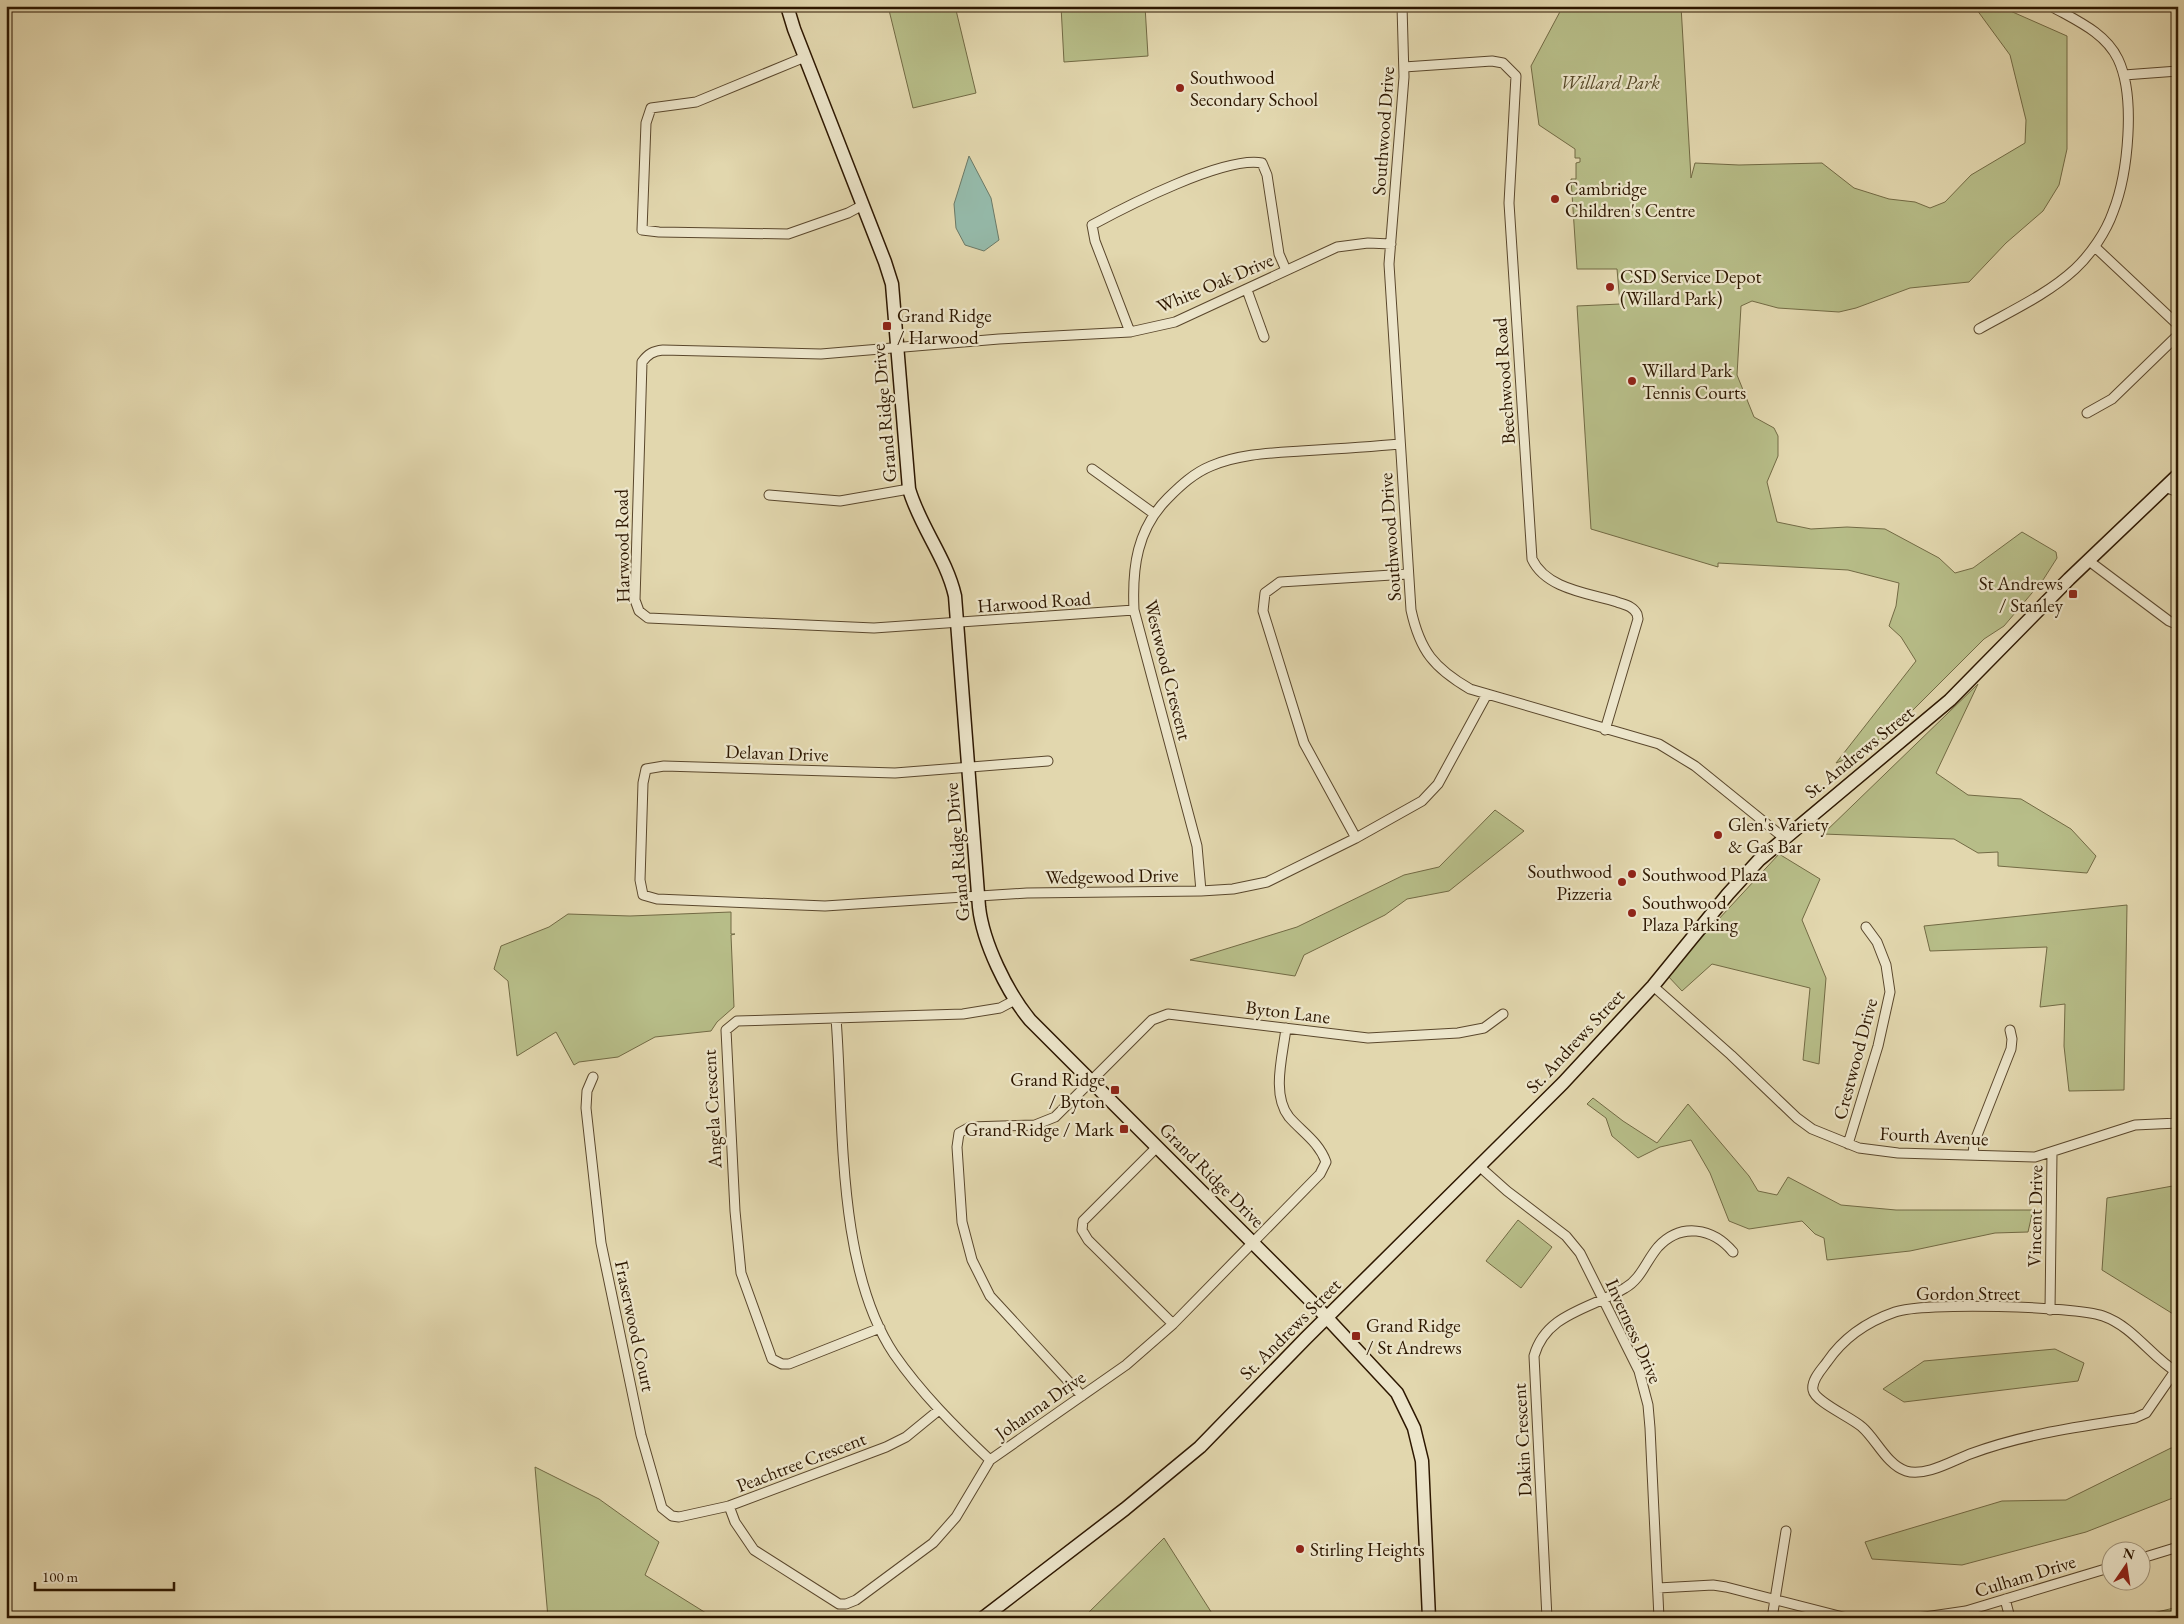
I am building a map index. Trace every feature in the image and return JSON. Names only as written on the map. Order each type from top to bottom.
[{"type":"street","name":"Grand Ridge Drive","points":[[787,6],[889,274],[894,296],[909,489],[916,511],[940,554],[952,581],[958,623],[978,896],[983,930],[1014,1000],[1030,1020],[1254,1243],[1397,1393],[1414,1428],[1422,1461],[1429,1618]]},
{"type":"street","name":"Southwood Drive","points":[[1402,6],[1404,67],[1390,280],[1408,574],[1411,610],[1415,627],[1432,661],[1449,677],[1470,689],[1605,730],[1659,744],[1679,755],[1784,838]]},
{"type":"street","points":[[1979,329],[2053,286],[2076,268],[2095,247],[2113,213],[2126,164],[2128,111],[2124,75],[2118,58],[2106,42],[2088,27],[2050,6]]},
{"type":"street","points":[[805,57],[696,102],[651,108],[646,123],[642,230],[659,232],[788,234],[848,213],[863,205]]},
{"type":"street","name":"Beechwood Road","points":[[1404,67],[1492,61],[1503,63],[1516,76],[1509,203],[1532,559],[1539,571],[1553,582],[1627,606],[1637,614],[1638,619],[1605,730]]},
{"type":"street","points":[[2124,75],[2178,71]]},
{"type":"street","points":[[1130,332],[1095,241],[1092,226],[1198,176],[1250,161],[1262,163],[1267,175],[1279,254],[1286,270]]},
{"type":"street","name":"White Oak Drive","points":[[898,347],[999,338],[1130,332],[1175,322],[1337,247],[1368,243],[1391,244]]},
{"type":"street","points":[[2095,247],[2178,325]]},
{"type":"street","points":[[1247,290],[1264,337]]},
{"type":"street","points":[[2087,413],[2112,399],[2178,335]]},
{"type":"street","name":"Harwood Road","points":[[898,347],[821,354],[663,350],[647,355],[642,362],[640,371],[634,600],[639,611],[648,618],[874,628],[1134,610]]},
{"type":"street","name":"Westwood Crescent","points":[[1200,891],[1197,846],[1134,610],[1132,584],[1135,562],[1153,513],[1186,480],[1210,466],[1238,457],[1400,444]]},
{"type":"street","points":[[1092,469],[1153,513]]},
{"type":"street","name":"St. Andrews Street","points":[[983,1618],[1125,1509],[1200,1447],[1563,1083],[1653,986],[1728,894],[1760,860],[1950,700],[2088,561],[2178,475]]},
{"type":"street","points":[[2165,487],[2178,492]]},
{"type":"street","points":[[769,495],[840,501],[909,489]]},
{"type":"street","points":[[2088,561],[2169,621],[2178,625]]},
{"type":"street","points":[[1356,838],[1304,744],[1263,610],[1265,593],[1280,582],[1408,574]]},
{"type":"street","name":"Wedgewood Drive","points":[[658,899],[825,906],[978,896],[1200,891],[1234,889],[1267,882],[1356,838],[1422,801],[1438,784],[1487,694]]},
{"type":"street","name":"Delavan Drive","points":[[658,899],[643,895],[640,880],[643,783],[646,769],[664,766],[895,773],[1048,762]]},
{"type":"street","name":"Crestwood Drive","points":[[1848,1144],[1878,1046],[1890,992],[1886,965],[1877,942],[1866,927]]},
{"type":"street","name":"Fourth Avenue","points":[[1653,986],[1731,1055],[1797,1118],[1812,1129],[1848,1144],[1880,1152],[2036,1157],[2136,1125],[2177,1123]]},
{"type":"street","name":"Angela Crescent","points":[[880,1328],[790,1364],[782,1364],[772,1359],[741,1273],[734,1201],[726,1030],[737,1021],[963,1014],[1000,1008],[1014,1000]]},
{"type":"street","points":[[2177,1123],[2178,1008]]},
{"type":"street","name":"Byton Lane","points":[[1082,1396],[990,1296],[972,1260],[962,1222],[957,1147],[959,1133],[970,1127],[1036,1126],[1055,1117],[1152,1020],[1168,1014],[1368,1038],[1458,1033],[1484,1028],[1503,1014]]},
{"type":"street","name":"Johanna Drive","points":[[836,1018],[847,1192],[853,1245],[865,1290],[880,1328],[894,1353],[939,1410],[990,1460],[1126,1365],[1173,1324],[1320,1174],[1326,1162],[1322,1150],[1288,1115],[1281,1101],[1280,1078],[1286,1028]]},
{"type":"street","points":[[1973,1155],[1974,1143],[2011,1049],[2012,1039],[2010,1030]]},
{"type":"street","name":"Fraserwood Court","points":[[593,1077],[587,1091],[586,1108],[601,1243],[641,1435],[662,1508],[672,1516],[679,1517],[729,1506]]},
{"type":"street","points":[[1157,1147],[1083,1221],[1082,1230],[1088,1240],[1173,1324]]},
{"type":"street","name":"Vincent Drive","points":[[2050,1310],[2052,1152]]},
{"type":"street","name":"Inverness Drive","points":[[1479,1166],[1507,1191],[1574,1244],[1604,1298],[1639,1371],[1648,1406],[1659,1618]]},
{"type":"street","name":"Dakin Crescent","points":[[1547,1618],[1534,1356],[1538,1344],[1544,1333],[1558,1321],[1631,1284],[1658,1247],[1680,1233],[1699,1230],[1708,1233],[1718,1238],[1733,1252]]},
{"type":"street","name":"Gordon Street","points":[[1927,1307],[2050,1310],[2103,1316],[2123,1326],[2176,1372],[2146,1413],[2135,1418],[2032,1434],[2005,1441],[1922,1472],[1906,1471],[1896,1465],[1863,1428],[1847,1415],[1818,1400],[1813,1390],[1814,1380],[1845,1339],[1861,1327],[1896,1311],[1927,1307]]},
{"type":"street","name":"Peachtree Crescent","points":[[939,1410],[906,1437],[886,1447],[729,1506],[734,1522],[754,1550],[831,1600],[839,1604],[846,1604],[862,1596],[933,1543],[956,1517],[990,1460]]},
{"type":"street","points":[[1772,1618],[1786,1531]]},
{"type":"street","points":[[2152,1555],[2178,1546]]},
{"type":"street","name":"Culham Drive","points":[[1918,1618],[1966,1611],[2102,1570]]},
{"type":"street","points":[[1658,1588],[1713,1585],[1774,1598],[1847,1618]]},
{"type":"street","points":[[2005,1599],[2010,1618]]},
{"type":"green space","points":[[888,6],[955,6],[976,93],[913,108]]},
{"type":"green space","points":[[1061,6],[1145,6],[1148,56],[1064,62]]},
{"type":"green space","name":"Willard Park","points":[[1563,6],[1681,6],[1691,178],[1695,163],[1739,165],[1822,163],[1854,188],[1889,199],[1915,202],[1930,208],[1945,202],[1971,175],[2025,143],[2026,120],[2010,55],[1977,10],[1967,6],[1999,6],[2067,36],[2067,149],[2059,185],[2043,211],[2006,243],[1969,282],[1910,288],[1856,308],[1839,312],[1778,308],[1752,301],[1741,306],[1737,375],[1754,417],[1774,428],[1778,436],[1778,456],[1767,482],[1777,522],[1811,529],[1847,527],[1885,529],[1939,558],[1955,573],[1973,568],[2022,532],[2056,552],[2057,558],[2043,580],[2004,626],[1984,639],[1897,726],[1857,755],[1836,763],[1916,661],[1901,637],[1889,626],[1896,606],[1899,583],[1848,570],[1718,563],[1718,567],[1591,529],[1577,306],[1620,304],[1617,269],[1577,269],[1571,179],[1576,179],[1576,163],[1580,162],[1580,158],[1575,158],[1575,149],[1539,125],[1531,66]]},
{"type":"green space","points":[[1978,684],[1936,773],[1968,795],[2021,799],[2071,829],[2096,856],[2087,873],[1998,866],[1998,852],[1978,853],[1954,839],[1823,834]]},
{"type":"green space","points":[[1495,810],[1524,831],[1449,891],[1407,899],[1385,915],[1304,955],[1295,976],[1190,960],[1297,927],[1404,875],[1439,867]]},
{"type":"green space","points":[[1779,854],[1820,879],[1802,920],[1826,978],[1819,1064],[1803,1060],[1810,988],[1712,964],[1682,991],[1667,975]]},
{"type":"green space","points":[[2127,905],[2124,1090],[2069,1091],[2064,1046],[2065,1004],[2040,1007],[2047,947],[1930,951],[1924,926]]},
{"type":"green space","points":[[731,912],[731,934],[735,934],[731,935],[734,1007],[717,1022],[711,1031],[655,1037],[618,1057],[579,1062],[574,1065],[556,1032],[517,1056],[508,981],[494,969],[501,946],[549,927],[568,914],[630,916]]},
{"type":"green space","points":[[1593,1098],[1623,1121],[1657,1143],[1688,1104],[1749,1176],[1758,1191],[1777,1195],[1788,1177],[1841,1205],[1896,1210],[2033,1210],[2028,1232],[1995,1233],[1910,1251],[1827,1260],[1824,1238],[1815,1234],[1802,1221],[1749,1229],[1729,1221],[1710,1173],[1691,1140],[1660,1147],[1638,1158],[1612,1136],[1606,1118],[1587,1104]]},
{"type":"green space","points":[[2178,1185],[2178,1317],[2102,1270],[2107,1198]]},
{"type":"green space","points":[[1518,1220],[1552,1247],[1521,1288],[1486,1261]]},
{"type":"green space","points":[[2055,1349],[2084,1363],[2078,1381],[1904,1402],[1883,1389],[1924,1361]]},
{"type":"green space","points":[[2171,1448],[2178,1448],[2178,1496],[2086,1532],[1962,1565],[1872,1559],[1865,1542],[2002,1501],[2066,1500]]},
{"type":"green space","points":[[535,1467],[599,1499],[659,1542],[645,1575],[714,1618],[548,1618]]},
{"type":"green space","points":[[1164,1538],[1215,1618],[1083,1618]]},
{"type":"green space","points":[[2178,1607],[2178,1618],[2132,1618]]},
{"type":"shaded area","points":[[969,156],[991,198],[999,240],[984,251],[965,245],[956,228],[954,204]]},
{"type":"place","name":"Southwood Secondary School","points":[[1180,88]]},
{"type":"place","name":"Cambridge Children's Centre","points":[[1555,199]]},
{"type":"place","name":"CSD Service Depot (Willard Park)","points":[[1610,287]]},
{"type":"place","name":"Grand Ridge / Harwood","points":[[887,326]]},
{"type":"place","name":"Willard Park Tennis Courts","points":[[1632,381]]},
{"type":"place","name":"St Andrews / Stanley","points":[[2073,594]]},
{"type":"place","name":"Glen's Variety & Gas Bar","points":[[1718,835]]},
{"type":"place","name":"Southwood Plaza","points":[[1632,874]]},
{"type":"place","name":"Southwood Pizzeria","points":[[1622,882]]},
{"type":"place","name":"Southwood Plaza Parking","points":[[1632,913]]},
{"type":"place","name":"Grand Ridge / Byton","points":[[1115,1090]]},
{"type":"place","name":"Grand Ridge / Mark","points":[[1124,1129]]},
{"type":"place","name":"Grand Ridge / St Andrews","points":[[1356,1336]]},
{"type":"place","name":"Stirling Heights","points":[[1300,1549]]}]
